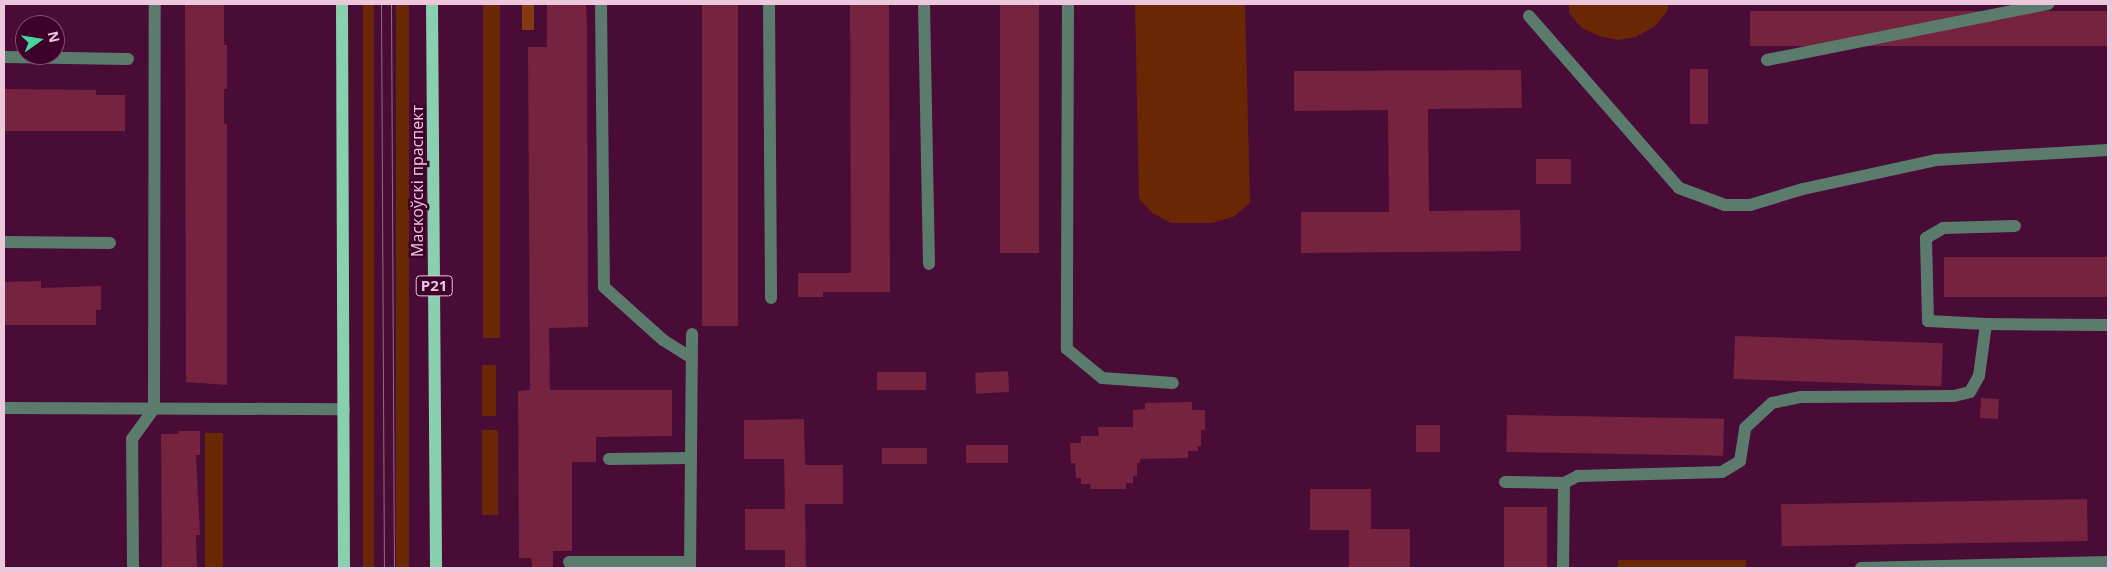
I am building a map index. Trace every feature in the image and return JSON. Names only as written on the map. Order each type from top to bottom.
[{"type":"main road","points":[[342,4],[344,568]]},
{"type":"main road","name":"Маскоўскі праспект","points":[[432,4],[436,568]]},
{"type":"lane","points":[[133,568],[132,439],[154,409],[155,4]]},
{"type":"lane","points":[[601,4],[604,287],[663,340],[692,358]]},
{"type":"lane","points":[[769,4],[771,298]]},
{"type":"lane","points":[[924,4],[929,264]]},
{"type":"lane","points":[[1068,4],[1067,349],[1102,378],[1173,383]]},
{"type":"lane","points":[[1767,60],[2048,4]]},
{"type":"lane","points":[[1529,16],[1679,188],[1725,205],[1750,205],[1803,189],[1936,160],[2108,150]]},
{"type":"lane","points":[[4,57],[128,59]]},
{"type":"lane","points":[[2015,226],[1943,228],[1926,238],[1928,321],[1986,324],[2108,325]]},
{"type":"lane","points":[[4,242],[110,243]]},
{"type":"lane","points":[[1505,482],[1564,483],[1578,476],[1722,472],[1740,460],[1745,428],[1772,403],[1801,397],[1954,396],[1970,392],[1979,376],[1986,324]]},
{"type":"lane","points":[[569,562],[690,565],[692,334]]},
{"type":"lane","points":[[4,408],[344,410]]},
{"type":"lane","points":[[609,459],[692,458]]},
{"type":"lane","points":[[1563,568],[1564,483]]},
{"type":"lane","points":[[1861,568],[2108,562]]},
{"type":"shaded area","points":[[363,4],[374,4],[374,568],[363,568]]},
{"type":"shaded area","points":[[396,4],[409,4],[409,568],[396,568]]},
{"type":"shaded area","points":[[483,4],[500,4],[500,338],[483,338]]},
{"type":"shaded area","points":[[522,4],[534,4],[534,30],[522,30]]},
{"type":"shaded area","points":[[1135,4],[1245,4],[1250,203],[1233,217],[1212,223],[1171,223],[1152,213],[1139,198]]},
{"type":"shaded area","points":[[1569,4],[1668,4],[1668,10],[1655,26],[1636,37],[1618,40],[1599,36],[1582,28],[1569,13]]},
{"type":"shaded area","points":[[482,365],[496,365],[496,416],[482,416]]},
{"type":"shaded area","points":[[482,430],[498,430],[498,515],[482,515]]},
{"type":"shaded area","points":[[205,433],[223,433],[223,568],[205,568]]},
{"type":"shaded area","points":[[1618,560],[1746,560],[1746,568],[1618,568]]},
{"type":"building","points":[[185,4],[224,4],[224,45],[227,45],[227,89],[224,89],[224,124],[227,124],[227,385],[186,382]]},
{"type":"building","points":[[547,4],[586,4],[587,29],[588,327],[549,328],[550,390],[672,390],[672,436],[596,437],[596,462],[572,462],[572,551],[553,551],[553,568],[532,568],[531,558],[519,558],[518,391],[530,390],[528,47],[547,47]]},
{"type":"building","points":[[702,4],[738,4],[738,326],[702,326]]},
{"type":"building","points":[[850,4],[889,4],[890,292],[823,292],[823,297],[798,297],[798,273],[851,273]]},
{"type":"building","points":[[1000,4],[1039,4],[1039,253],[1000,253]]},
{"type":"building","points":[[1750,11],[2108,11],[2108,46],[1750,46]]},
{"type":"building","points":[[1690,69],[1708,69],[1708,124],[1690,124]]},
{"type":"building","points":[[1521,70],[1522,108],[1428,109],[1429,211],[1520,210],[1521,251],[1301,253],[1301,212],[1389,212],[1388,110],[1294,111],[1294,71]]},
{"type":"building","points":[[4,89],[96,90],[96,95],[125,95],[125,131],[4,131]]},
{"type":"building","points":[[1536,159],[1571,159],[1571,184],[1536,184]]},
{"type":"building","points":[[1944,257],[2108,257],[2108,297],[1944,297]]},
{"type":"building","points":[[41,281],[41,288],[101,286],[101,310],[96,310],[96,325],[4,325],[4,282]]},
{"type":"building","points":[[1735,336],[1943,343],[1941,386],[1733,379]]},
{"type":"building","points":[[1008,371],[1009,392],[976,394],[975,373]]},
{"type":"building","points":[[877,372],[926,372],[926,390],[877,390]]},
{"type":"building","points":[[1981,398],[1999,399],[1998,419],[1980,418]]},
{"type":"building","points":[[1192,402],[1192,410],[1205,410],[1205,430],[1201,430],[1201,446],[1198,446],[1198,451],[1188,451],[1188,458],[1140,459],[1140,463],[1137,463],[1137,476],[1133,476],[1133,483],[1126,483],[1126,489],[1091,489],[1090,484],[1081,484],[1081,478],[1076,478],[1075,463],[1071,463],[1070,443],[1081,443],[1081,436],[1099,436],[1098,427],[1133,427],[1133,410],[1145,409],[1145,403]]},
{"type":"building","points":[[1507,415],[1724,419],[1723,456],[1506,452]]},
{"type":"building","points":[[804,419],[805,465],[843,465],[843,504],[805,504],[806,568],[785,568],[785,550],[745,550],[745,509],[785,509],[784,459],[744,459],[744,420]]},
{"type":"building","points":[[1416,425],[1440,425],[1440,452],[1416,452]]},
{"type":"building","points":[[179,431],[200,431],[200,455],[196,455],[200,535],[196,535],[197,568],[162,568],[161,434],[178,434]]},
{"type":"building","points":[[966,445],[1008,445],[1008,463],[966,463]]},
{"type":"building","points":[[882,448],[927,448],[927,464],[882,464]]},
{"type":"building","points":[[1310,489],[1371,489],[1371,529],[1410,529],[1410,568],[1349,568],[1349,530],[1310,530]]},
{"type":"building","points":[[2087,499],[2088,541],[1782,546],[1781,504]]},
{"type":"building","points":[[1504,507],[1547,507],[1547,568],[1504,568]]},
{"type":"tram line","points":[[381,4],[384,568]]},
{"type":"tram line","points":[[391,4],[394,568]]}]
